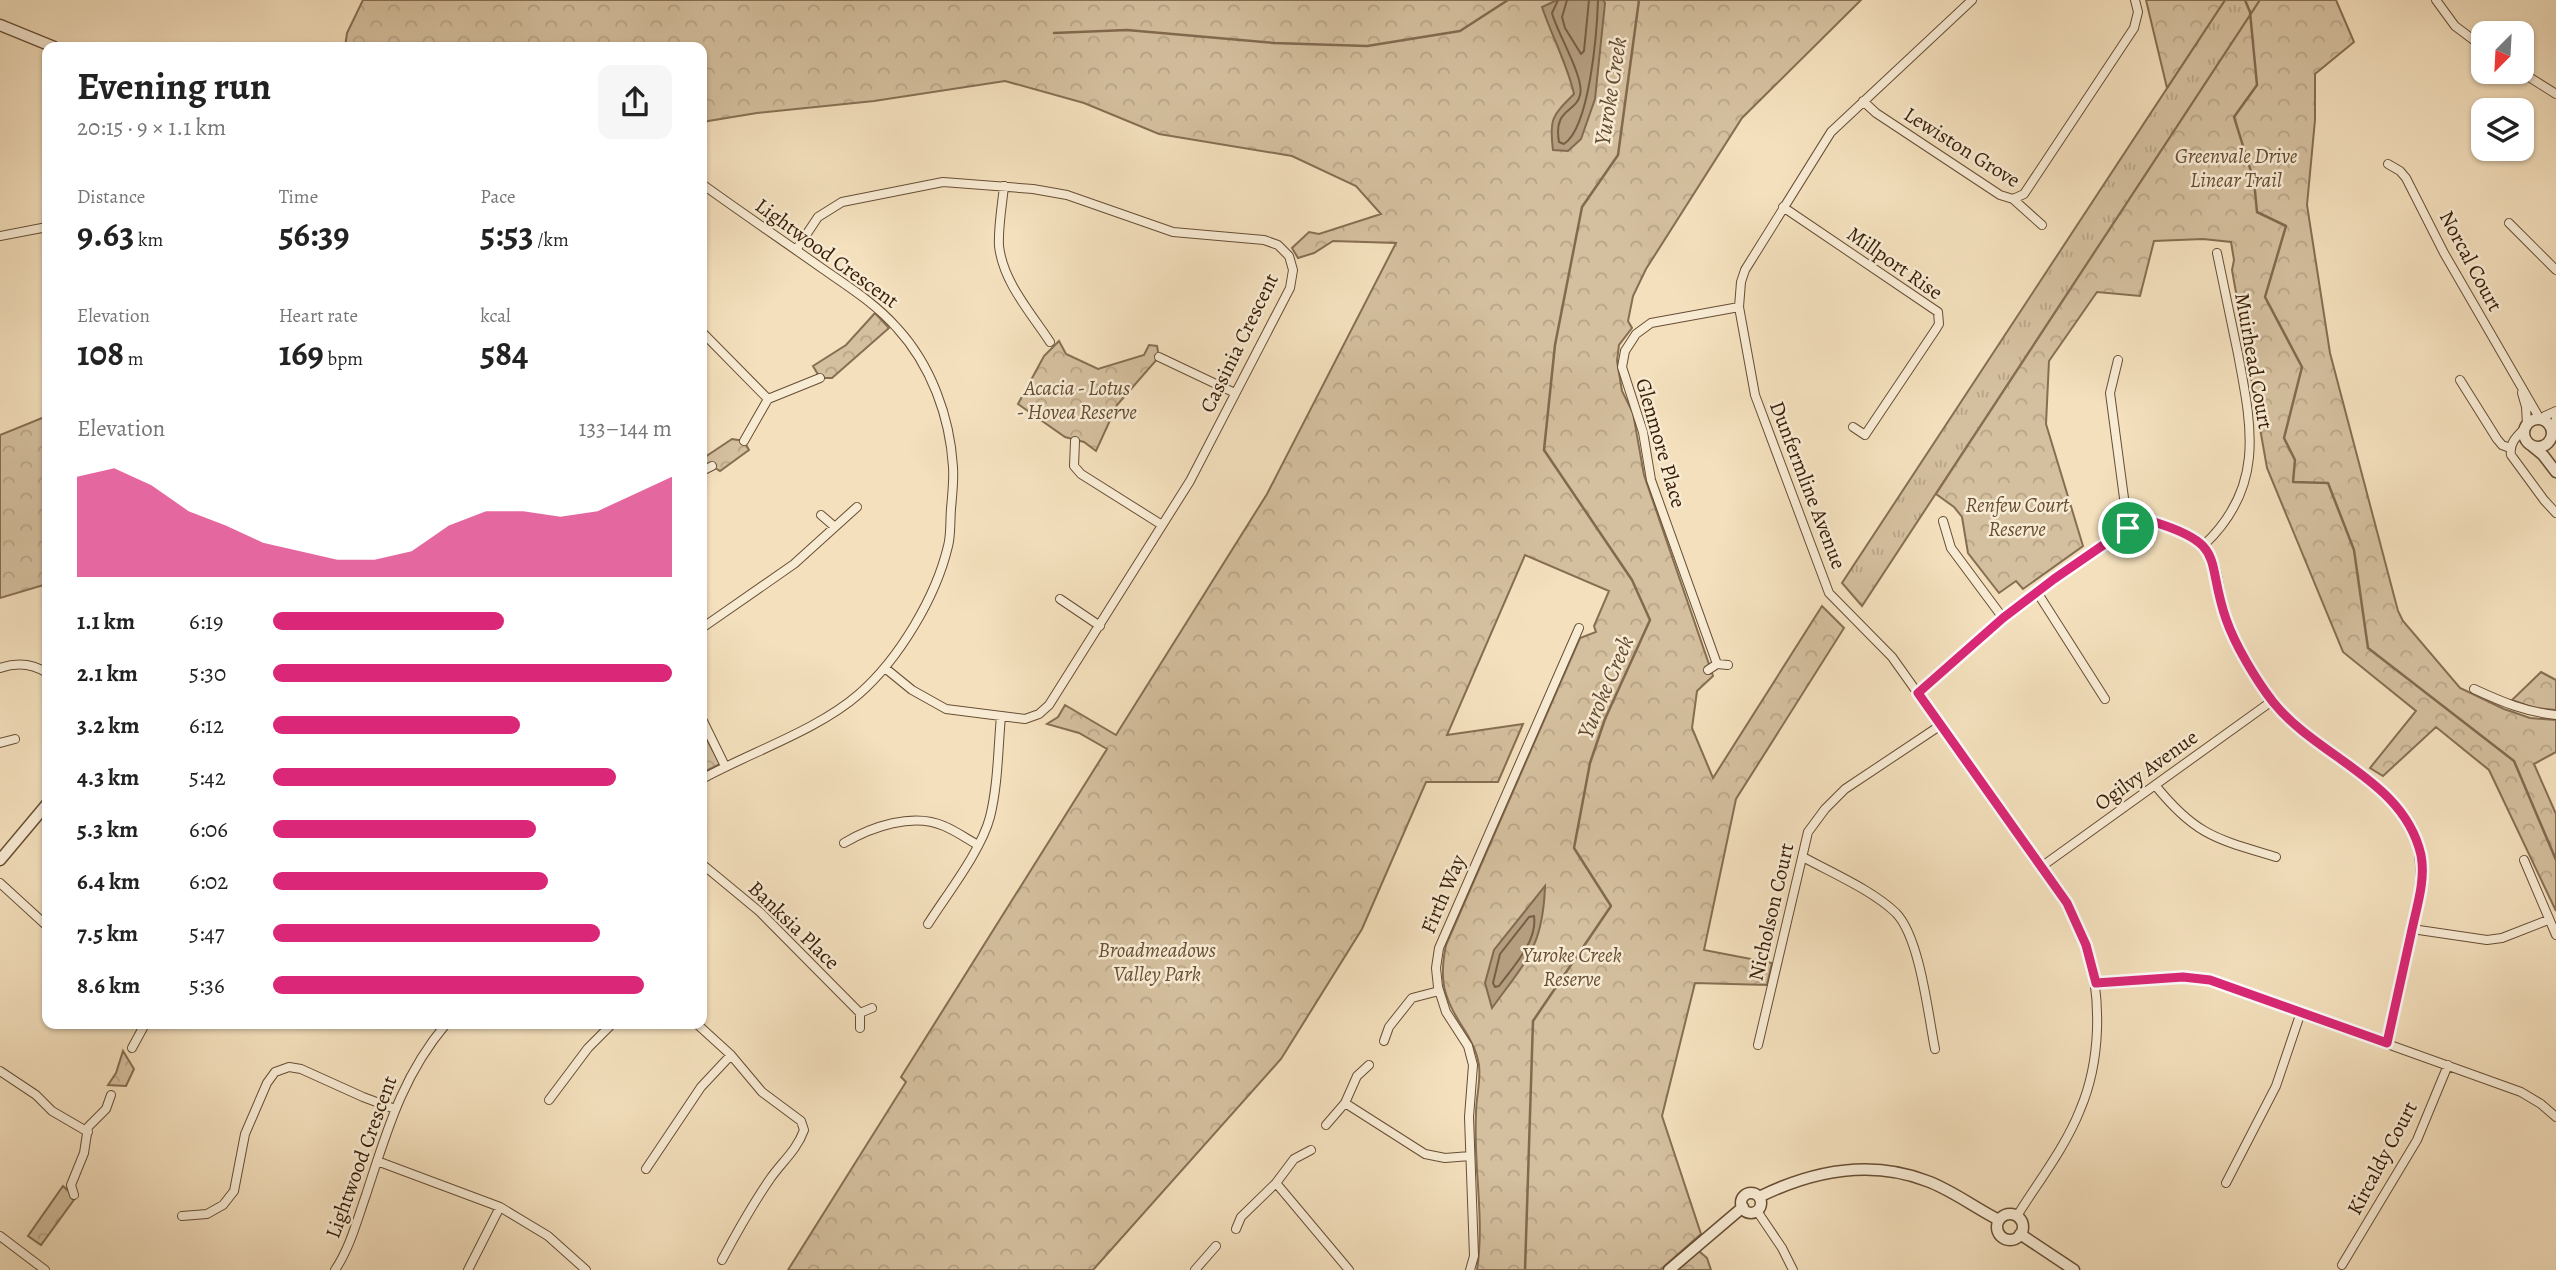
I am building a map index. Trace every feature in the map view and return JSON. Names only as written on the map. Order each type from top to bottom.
[{"type":"street","name":"Dunfermline Avenue","points":[[1972,0],[1836,125],[1822,142],[1745,270],[1739,307],[1755,395],[1829,593],[1892,657],[2067,903],[2086,945],[2096,983],[2096,1040],[2091,1077],[2080,1110],[2017,1216]]},
{"type":"street","points":[[2013,199],[2024,194],[2134,28],[2138,12],[2135,0]]},
{"type":"street","points":[[2436,0],[2455,26],[2471,38]]},
{"type":"street","points":[[0,24],[42,42]]},
{"type":"street","points":[[2534,80],[2556,94]]},
{"type":"street","name":"Lewiston Grove","points":[[1863,101],[1876,113],[2000,195],[2013,199],[2042,225]]},
{"type":"street","name":"Norcal Court","points":[[2388,164],[2406,178],[2444,253],[2518,381],[2526,407],[2524,429]]},
{"type":"street","name":"Cassinia Crescent","points":[[796,250],[818,217],[842,202],[943,182],[1004,186],[1067,195],[1173,232],[1264,240],[1278,245],[1289,256],[1293,270],[1290,288],[1190,481],[1049,705],[1039,714],[1026,719],[946,709],[912,690],[885,668]]},
{"type":"street","points":[[1004,186],[999,244],[1002,262],[1007,277],[1050,342]]},
{"type":"street","name":"Lightwood Crescent","points":[[707,188],[870,303],[899,329],[913,347],[932,381],[950,436],[954,468],[948,544],[929,598],[885,668],[859,694],[836,710],[707,776]]},
{"type":"street","name":"Millport Rise","points":[[1783,207],[1938,312],[1939,324],[1867,438],[1853,427]]},
{"type":"street","points":[[2509,223],[2556,270]]},
{"type":"street","points":[[0,236],[42,228]]},
{"type":"street","name":"Muirhead Court","points":[[2204,545],[2223,527],[2245,484],[2250,454],[2251,419],[2217,253]]},
{"type":"street","name":"Glenmore Place","points":[[1717,664],[1651,480],[1643,432],[1622,366],[1625,351],[1636,334],[1651,323],[1739,307]]},
{"type":"street","points":[[707,337],[768,400]]},
{"type":"street","points":[[1159,357],[1236,393]]},
{"type":"street","points":[[2118,360],[2110,393],[2128,528]]},
{"type":"street","points":[[744,442],[768,400],[820,378]]},
{"type":"street","points":[[2460,380],[2497,439],[2510,447]]},
{"type":"street","name":"Norcal Court","points":[[2518,381],[2541,420]]},
{"type":"street","points":[[2556,411],[2524,429],[2510,447],[2511,455],[2556,513]]},
{"type":"street","points":[[2528,443],[2535,447],[2543,446],[2553,439],[2556,418]]},
{"type":"street","points":[[2541,420],[2550,426],[2553,439]]},
{"type":"street","points":[[2524,429],[2528,443],[2543,455],[2556,472]]},
{"type":"street","points":[[1075,441],[1074,466],[1081,474],[1163,525]]},
{"type":"street","points":[[707,468],[712,466]]},
{"type":"street","points":[[707,625],[794,564],[858,507]]},
{"type":"street","points":[[821,514],[835,527]]},
{"type":"street","points":[[1943,521],[1951,548],[2003,618]]},
{"type":"street","points":[[1918,693],[2003,618],[2128,528],[2154,522],[2182,530],[2204,545],[2213,561],[2225,617],[2235,641],[2273,701],[2297,727],[2322,748],[2397,804],[2414,831],[2422,859],[2421,889],[2387,1043]]},
{"type":"street","points":[[2037,592],[2105,699]]},
{"type":"street","points":[[1060,599],[1100,626]]},
{"type":"street","name":"Firth Way","points":[[1471,1270],[1474,1256],[1474,1212],[1469,1117],[1473,1065],[1468,1046],[1446,1013],[1439,991],[1436,968],[1439,948],[1578,628]]},
{"type":"street","points":[[0,668],[12,663],[36,666],[42,670]]},
{"type":"street","points":[[1708,670],[1717,664],[1728,665]]},
{"type":"street","points":[[2474,689],[2531,713],[2556,715]]},
{"type":"street","name":"Ogilvy Avenue","points":[[2041,866],[2273,701]]},
{"type":"street","points":[[928,924],[978,845],[989,820],[1001,716]]},
{"type":"street","name":"Nicholson Court","points":[[1758,1045],[1808,832],[1825,809],[1845,789],[1941,725]]},
{"type":"street","points":[[707,729],[725,766]]},
{"type":"street","points":[[0,743],[15,739]]},
{"type":"street","points":[[2155,785],[2182,815],[2205,833],[2276,857]]},
{"type":"street","points":[[0,860],[42,810]]},
{"type":"street","points":[[844,843],[859,834],[886,825],[916,820],[945,826],[978,845]]},
{"type":"street","points":[[1803,857],[1880,901],[1898,915],[1914,946],[1935,1049]]},
{"type":"street","points":[[2524,860],[2556,935]]},
{"type":"street","name":"Banksia Place","points":[[707,867],[760,912],[860,1013]]},
{"type":"street","points":[[0,883],[42,921]]},
{"type":"street","points":[[2412,929],[2487,940],[2502,938],[2548,920]]},
{"type":"street","points":[[2096,983],[2183,977],[2210,980],[2521,1092],[2556,1117]]},
{"type":"street","points":[[1384,1041],[1389,1027],[1412,998],[1439,991]]},
{"type":"street","points":[[860,1028],[860,1013],[872,1008]]},
{"type":"street","points":[[2225,1182],[2276,1086],[2301,1013]]},
{"type":"street","points":[[132,1048],[142,1029]]},
{"type":"street","name":"Lightwood Crescent","points":[[335,1270],[354,1229],[395,1109],[409,1077],[441,1029]]},
{"type":"street","points":[[549,1100],[588,1048],[607,1029]]},
{"type":"street","points":[[702,1029],[731,1055],[762,1092],[801,1121],[804,1130],[800,1143],[744,1218],[722,1260]]},
{"type":"street","points":[[646,1168],[671,1133],[685,1107],[731,1055]]},
{"type":"street","points":[[1326,1125],[1345,1103],[1357,1076],[1369,1065]]},
{"type":"street","name":"Kircaldy Court","points":[[2342,1265],[2417,1140],[2448,1065]]},
{"type":"street","points":[[182,1216],[207,1214],[223,1205],[234,1191],[245,1134],[267,1083],[275,1072],[289,1067],[301,1069],[395,1109]]},
{"type":"street","points":[[0,1071],[36,1095],[52,1111],[88,1132]]},
{"type":"street","points":[[74,1195],[71,1185],[84,1153],[89,1127],[106,1110],[111,1094]]},
{"type":"street","points":[[1345,1103],[1425,1154],[1444,1158],[1470,1156]]},
{"type":"street","points":[[1236,1229],[1241,1217],[1276,1183],[1294,1159],[1311,1150]]},
{"type":"street","points":[[377,1161],[500,1207],[548,1237],[586,1270]]},
{"type":"street","points":[[1759,1197],[1798,1179],[1850,1170],[1893,1171],[1928,1181],[1999,1220]]},
{"type":"street","points":[[1276,1183],[1349,1270]]},
{"type":"street","points":[[1669,1270],[1742,1207],[1745,1195],[1753,1193],[1759,1197],[1761,1203],[1757,1211]]},
{"type":"street","points":[[468,1270],[500,1207]]},
{"type":"street","points":[[1742,1207],[1749,1212],[1757,1211]]},
{"type":"street","points":[[1757,1211],[1775,1236],[1793,1270]]},
{"type":"street","points":[[2006,1214],[2017,1216],[2022,1223],[2020,1234],[2014,1239],[2003,1238],[1998,1232],[1999,1220],[2006,1214]]},
{"type":"street","points":[[2020,1234],[2074,1270]]},
{"type":"street","points":[[0,1236],[45,1270]]},
{"type":"street","points":[[1195,1270],[1216,1246]]},
{"type":"green space","points":[[363,0],[1861,0],[1742,118],[1646,269],[1633,296],[1628,321],[1632,328],[1619,345],[1617,361],[1622,391],[1633,413],[1644,475],[1713,676],[1697,691],[1692,728],[1713,778],[1822,606],[1844,628],[1736,799],[1704,950],[1772,963],[1767,985],[1695,983],[1662,1116],[1701,1234],[1660,1270],[1477,1270],[1480,1231],[1476,1133],[1479,1065],[1473,1044],[1456,1016],[1444,987],[1446,945],[1580,638],[1596,632],[1594,626],[1609,591],[1525,555],[1447,735],[1523,724],[1498,782],[1426,782],[1362,929],[1281,1059],[1093,1270],[788,1270],[906,1082],[901,1077],[1107,749],[1079,733],[1047,724],[1058,717],[1065,705],[1116,735],[1267,494],[1396,243],[1333,241],[1314,253],[1298,258],[1292,248],[1309,232],[1319,234],[1381,214],[1356,186],[1292,156],[1159,134],[1084,103],[1005,81],[874,101],[757,113],[707,121],[707,42],[346,42],[347,33]]},
{"type":"green space","points":[[2146,0],[2225,0],[2167,88]]},
{"type":"green space","points":[[2225,0],[2260,0],[1862,606],[1842,583]]},
{"type":"green space","name":"Greenvale Drive Linear Trail","points":[[2260,0],[2336,0],[2354,42],[2315,74],[2315,120],[2307,205],[2330,353],[2398,611],[2403,621],[2460,688],[2530,718],[2556,720],[2556,752],[2534,764],[2556,814],[2556,911],[2489,770],[2436,727],[2383,776],[2370,768],[2416,711],[2343,652],[2267,468],[2232,270],[2234,260],[2231,242],[2203,239],[2154,241],[2140,296],[2097,292],[2049,361],[2046,424],[2083,546],[2023,589],[2016,581],[1999,593],[1968,553],[1962,517],[1954,507],[1936,494]]},
{"type":"green space","points":[[875,313],[889,328],[832,378],[820,378],[813,366],[846,345]]},
{"type":"green space","name":"Acacia - Lotus - Hovea Reserve","points":[[1059,341],[1066,354],[1098,369],[1144,355],[1149,345],[1157,346],[1159,357],[1117,405],[1096,451],[1084,442],[1065,437],[1018,404],[1044,356]]},
{"type":"green space","points":[[42,418],[42,585],[0,598],[0,435]]},
{"type":"green space","points":[[732,439],[744,441],[749,450],[720,471],[707,466],[707,456]]},
{"type":"green space","points":[[2541,672],[2556,680],[2556,710],[2534,708],[2512,700]]},
{"type":"green space","points":[[707,739],[720,764],[707,770]]},
{"type":"green space","points":[[123,1051],[134,1069],[126,1086],[108,1085],[116,1073]]},
{"type":"green space","points":[[63,1186],[76,1197],[41,1245],[28,1236]]},
{"type":"green space","points":[[1699,1251],[1707,1258],[1711,1270],[1678,1270]]},
{"type":"water","points":[[1557,0],[1603,0],[1605,3],[1595,99],[1581,139],[1568,151],[1553,150],[1552,124],[1557,113],[1574,94],[1542,7]]},
{"type":"water","points":[[1545,886],[1544,907],[1536,939],[1523,965],[1492,1008],[1485,983],[1494,950]]},
{"type":"waterway","points":[[1054,33],[1127,30],[1274,43],[1367,46],[1460,31],[1508,0]]},
{"type":"waterway","name":"Yuroke Creek","points":[[1525,1270],[1533,1021],[1611,906],[1574,848],[1590,763],[1605,719],[1650,620],[1632,580],[1544,450],[1555,345],[1582,207],[1618,155],[1639,0]]},
{"type":"waterway","points":[[2245,0],[2250,12],[2257,85],[2234,117],[2254,181],[2257,212],[2286,226],[2265,297],[2302,367],[2284,438],[2295,460],[2293,482],[2328,483],[2354,550],[2368,648],[2514,761],[2556,860]]},
{"type":"route","points":[[2154,522],[2182,530],[2204,545],[2213,561],[2225,617],[2235,641],[2273,701],[2297,727],[2322,748],[2397,804],[2414,831],[2422,859],[2421,889],[2387,1043],[2210,980],[2183,977],[2096,983],[2086,945],[2067,903],[1918,693],[2003,618],[2128,528],[2154,522]]},
{"type":"park label","name":"Renfew Court Reserve","points":[[2017,517]]},
{"type":"park label","name":"Broadmeadows Valley Park","points":[[1157,962]]},
{"type":"park label","name":"Yuroke Creek Reserve","points":[[1572,967]]}]
